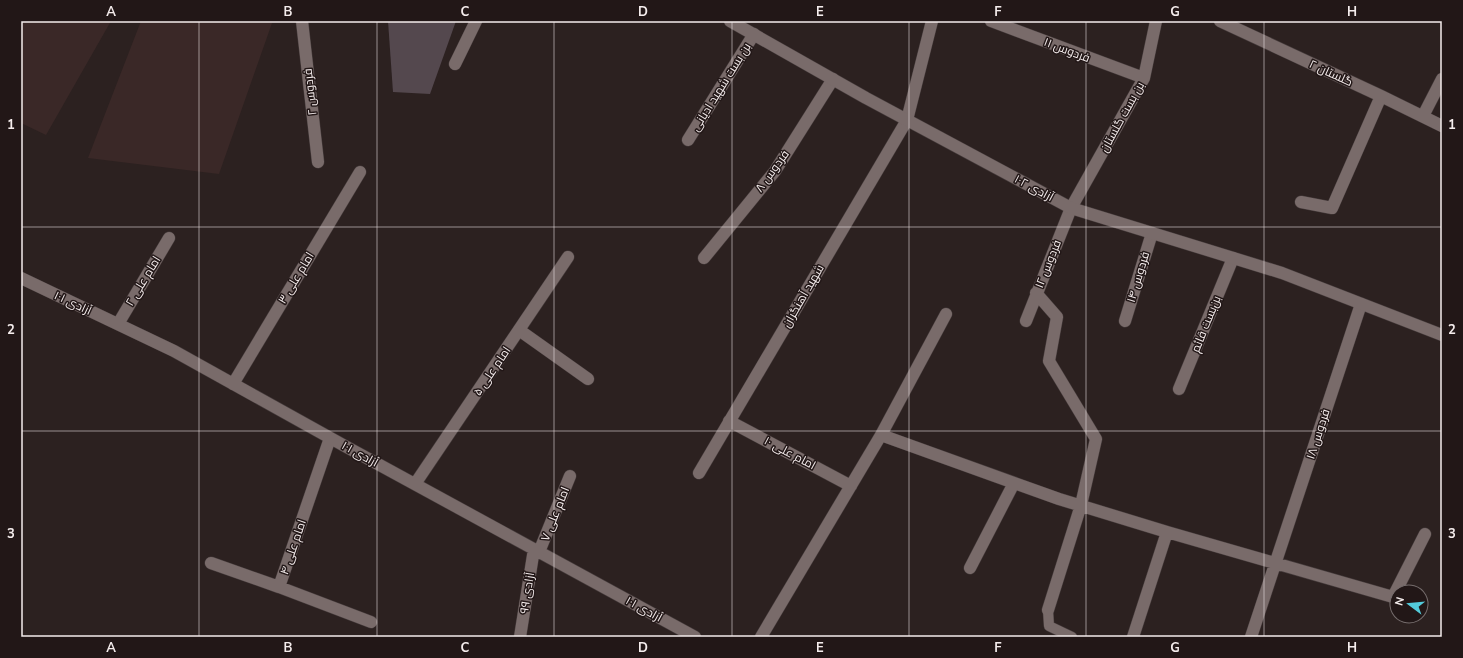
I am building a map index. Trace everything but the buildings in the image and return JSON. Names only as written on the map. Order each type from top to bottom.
[{"type":"street","name":"فردوس ۲","points":[[302,21],[318,162]]},
{"type":"street","points":[[455,64],[476,21]]},
{"type":"street","name":"آزادی ۱۰۲","points":[[730,21],[907,120],[1071,208],[1282,273],[1442,335]]},
{"type":"street","points":[[907,120],[932,21]]},
{"type":"street","name":"فردوس ۱۱","points":[[991,21],[1144,78]]},
{"type":"street","name":"بن بست گلستان","points":[[1071,208],[1144,78],[1156,21]]},
{"type":"street","name":"گلستان ۲","points":[[1220,21],[1442,126]]},
{"type":"street","name":"بن بست شهید ادیانی","points":[[688,140],[754,34]]},
{"type":"street","name":"فردوس ۸","points":[[704,258],[775,171],[834,79]]},
{"type":"street","points":[[1423,116],[1442,79]]},
{"type":"street","points":[[1302,202],[1332,208],[1381,96]]},
{"type":"street","name":"شهید آهنگران","points":[[699,473],[907,120]]},
{"type":"street","name":"امام علی ۳","points":[[233,384],[360,172]]},
{"type":"street","name":"فردوس ۱۲","points":[[1026,321],[1071,208]]},
{"type":"street","name":"فردوس ۱۴","points":[[1125,321],[1152,233]]},
{"type":"street","name":"امام علی ۲","points":[[118,324],[169,238]]},
{"type":"street","name":"امام علی ۵","points":[[415,484],[568,257]]},
{"type":"street","name":"بن‌بست قائم","points":[[1179,389],[1233,258]]},
{"type":"street","name":"آزادی ۱۰۱","points":[[21,278],[174,351],[695,637]]},
{"type":"street","points":[[1036,293],[1056,317],[1050,360],[1096,439],[1081,505],[1048,610]]},
{"type":"street","name":"فردوس ۱۸","points":[[1251,637],[1361,304]]},
{"type":"street","points":[[761,637],[881,435],[946,314]]},
{"type":"street","points":[[519,330],[588,379]]},
{"type":"street","name":"امام علی ۱۰","points":[[729,421],[851,486]]},
{"type":"street","points":[[881,435],[1059,499],[1276,564],[1393,597],[1425,534]]},
{"type":"street","name":"امام علی ۴","points":[[211,563],[279,587],[330,438]]},
{"type":"street","name":"امام علی ۷","points":[[536,551],[570,476]]},
{"type":"street","points":[[970,568],[1014,483]]},
{"type":"street","points":[[1133,637],[1167,532]]},
{"type":"street","name":"آزادی ٩٩","points":[[520,637],[536,551]]},
{"type":"street","points":[[279,587],[371,622]]},
{"type":"lane","points":[[1048,610],[1049,626],[1072,637]]},
{"type":"shaded area","points":[[21,21],[111,21],[46,135],[21,123]]},
{"type":"shaded area","points":[[141,21],[265,21],[272,23],[219,174],[88,158]]}]
